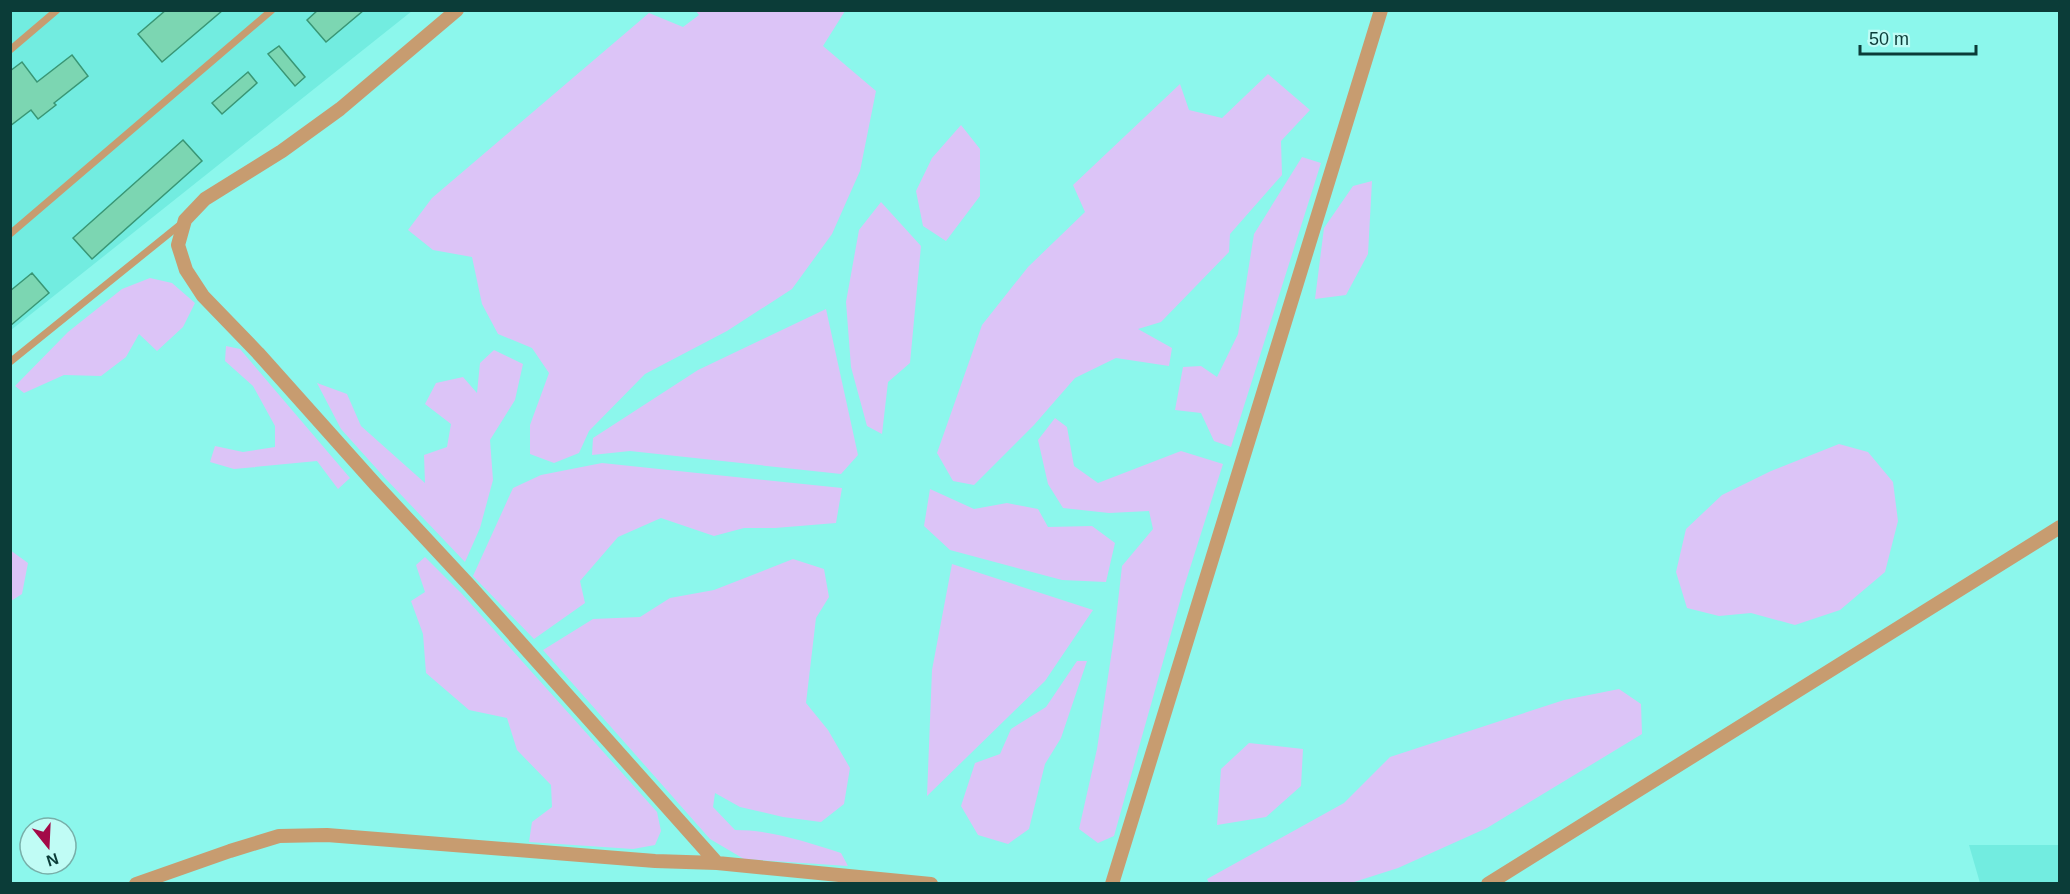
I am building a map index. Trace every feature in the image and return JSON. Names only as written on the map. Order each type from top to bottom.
[{"type":"street","points":[[458,10],[340,109],[282,151],[205,199],[185,220],[178,245],[186,270],[203,296],[258,353],[470,586],[717,864]]},
{"type":"street","points":[[1112,884],[1381,10]]},
{"type":"street","points":[[1488,884],[2060,527]]},
{"type":"street","points":[[136,884],[279,836],[327,835],[717,864],[931,884]]},
{"type":"lane","points":[[10,50],[57,10]]},
{"type":"lane","points":[[10,234],[272,10]]},
{"type":"lane","points":[[10,362],[185,220]]},
{"type":"shaded area","points":[[11,11],[412,11],[11,330]]},
{"type":"shaded area","points":[[696,11],[845,11],[823,46],[876,91],[860,171],[832,234],[792,289],[727,331],[645,374],[589,431],[579,453],[554,463],[530,454],[530,425],[549,373],[532,348],[498,334],[482,304],[472,257],[433,250],[408,230],[432,198],[649,13],[683,27],[699,15]]},
{"type":"shaded area","points":[[1268,74],[1310,110],[1281,141],[1282,175],[1230,234],[1229,252],[1161,322],[1138,329],[1172,348],[1169,366],[1116,358],[1075,378],[1034,425],[974,485],[953,481],[937,453],[982,325],[1028,267],[1085,212],[1073,185],[1180,84],[1189,110],[1222,118]]},
{"type":"shaded area","points":[[961,125],[980,149],[980,196],[946,241],[923,226],[916,191],[932,158]]},
{"type":"shaded area","points":[[1302,157],[1321,163],[1231,447],[1214,441],[1201,413],[1175,410],[1183,367],[1201,366],[1217,377],[1238,334],[1254,234]]},
{"type":"shaded area","points":[[1372,181],[1368,254],[1346,295],[1315,299],[1324,228],[1353,186]]},
{"type":"shaded area","points":[[881,202],[921,246],[910,363],[888,382],[882,434],[867,426],[851,367],[846,302],[859,230]]},
{"type":"shaded area","points":[[150,278],[172,283],[195,303],[183,327],[157,351],[139,334],[126,357],[101,376],[64,375],[24,393],[15,386],[68,332],[122,289]]},
{"type":"shaded area","points":[[826,309],[858,455],[841,474],[630,451],[592,455],[593,438],[698,370]]},
{"type":"shaded area","points":[[226,346],[240,349],[350,478],[338,489],[317,461],[234,469],[210,462],[215,446],[243,452],[275,447],[275,426],[253,386],[225,361]]},
{"type":"shaded area","points":[[494,350],[523,364],[515,400],[490,440],[493,480],[480,528],[465,562],[341,429],[317,383],[347,394],[361,426],[425,483],[424,455],[447,447],[451,424],[425,404],[436,383],[463,377],[477,393],[480,363]]},
{"type":"shaded area","points":[[1055,418],[1067,427],[1074,466],[1098,483],[1181,451],[1223,464],[1184,587],[1114,836],[1098,843],[1079,829],[1097,749],[1122,566],[1153,529],[1149,511],[1109,513],[1063,508],[1048,484],[1038,440]]},
{"type":"shaded area","points":[[1839,444],[1868,452],[1893,482],[1898,521],[1885,572],[1840,610],[1795,625],[1751,613],[1719,616],[1687,608],[1676,572],[1686,529],[1722,495],[1771,471]]},
{"type":"shaded area","points":[[602,463],[842,488],[836,523],[744,528],[714,536],[661,518],[618,537],[580,581],[585,603],[534,639],[473,576],[513,488],[541,475]]},
{"type":"shaded area","points":[[930,489],[974,509],[1007,503],[1038,509],[1048,527],[1092,526],[1115,543],[1106,582],[1062,580],[950,550],[924,526]]},
{"type":"shaded area","points":[[10,550],[28,563],[22,594],[11,601]]},
{"type":"shaded area","points":[[425,557],[462,594],[657,812],[661,831],[655,845],[633,849],[529,842],[532,822],[552,807],[551,785],[517,750],[507,718],[469,710],[426,673],[423,634],[411,601],[425,592],[416,565]]},
{"type":"shaded area","points":[[793,559],[824,569],[829,597],[816,618],[806,703],[828,730],[850,768],[844,804],[821,822],[783,817],[740,807],[715,793],[713,807],[735,830],[775,834],[841,853],[848,866],[744,859],[710,839],[543,650],[593,619],[640,617],[670,598],[714,590]]},
{"type":"shaded area","points":[[952,564],[1093,610],[1045,681],[927,796],[932,670]]},
{"type":"shaded area","points":[[1077,661],[1087,661],[1061,738],[1045,764],[1029,829],[1008,844],[978,835],[961,806],[975,763],[1000,754],[1011,729],[1046,707]]},
{"type":"shaded area","points":[[1619,689],[1641,704],[1642,734],[1487,828],[1398,868],[1351,883],[1209,883],[1207,879],[1344,803],[1390,757],[1564,700]]},
{"type":"shaded area","points":[[1249,743],[1303,749],[1301,786],[1266,817],[1217,825],[1221,769]]},
{"type":"shaded area","points":[[1969,845],[2059,845],[2059,883],[1980,883]]},
{"type":"building","points":[[166,10],[223,10],[162,62],[138,34]]},
{"type":"building","points":[[318,10],[364,10],[326,42],[307,20]]},
{"type":"building","points":[[279,46],[305,77],[295,86],[268,54]]},
{"type":"building","points":[[72,55],[88,76],[38,119],[31,110],[10,126],[10,71],[22,62],[37,82]]},
{"type":"building","points":[[248,72],[257,83],[222,114],[212,103]]},
{"type":"building","points":[[183,140],[202,161],[92,259],[73,238]]},
{"type":"building","points":[[32,273],[49,293],[10,326],[10,291]]}]
